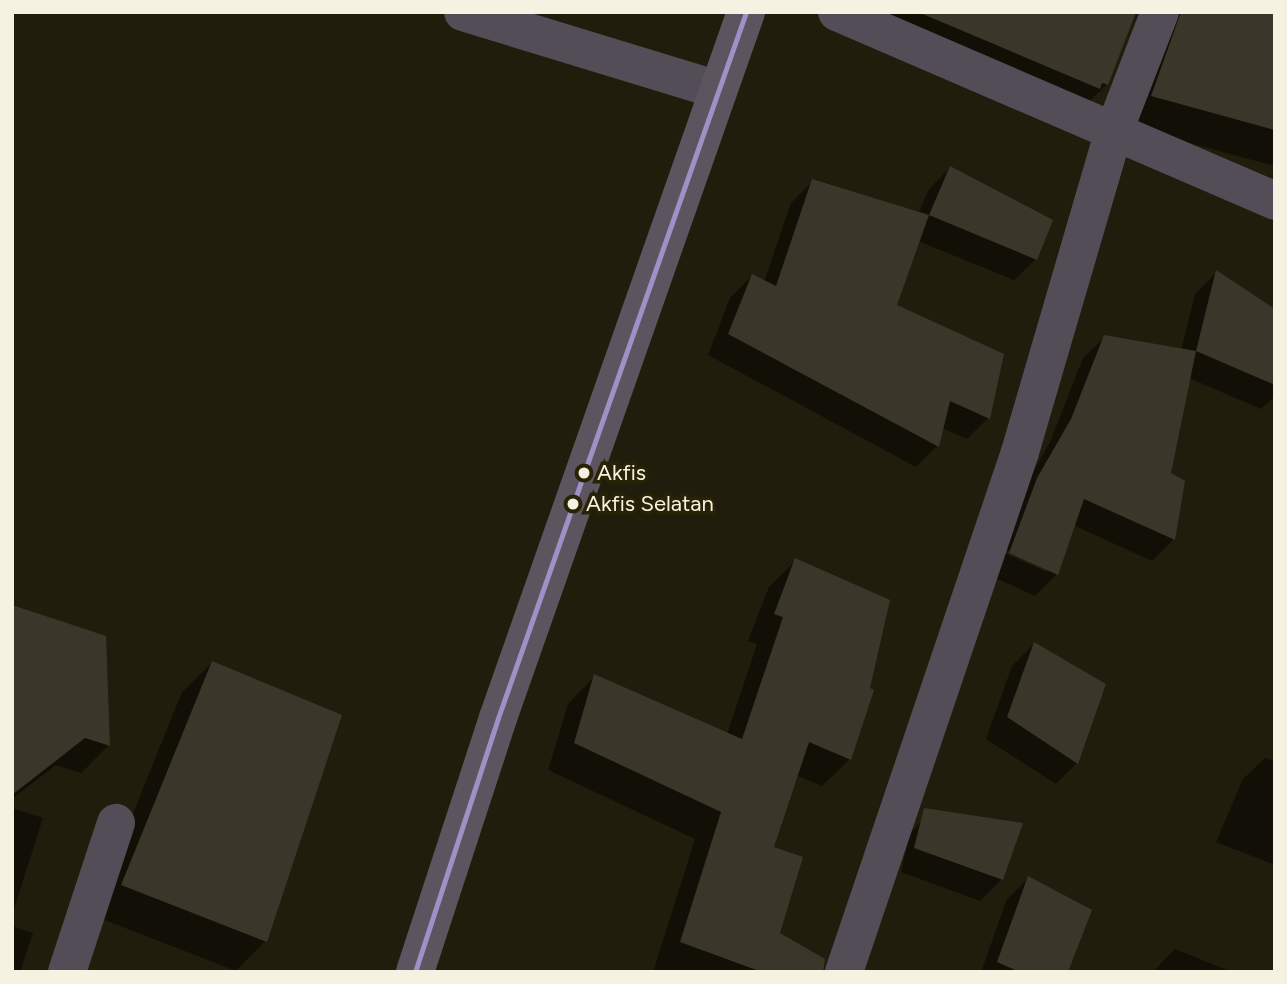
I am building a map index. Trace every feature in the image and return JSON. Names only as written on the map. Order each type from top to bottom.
[{"type":"main road","points":[[415,972],[715,89],[746,12]]},
{"type":"street","points":[[463,12],[715,89]]},
{"type":"street","points":[[837,12],[1275,201]]},
{"type":"street","points":[[844,972],[1020,452],[1114,131],[1160,12]]},
{"type":"street","points":[[67,972],[116,823]]},
{"type":"building","points":[[918,12],[1136,12],[1108,85],[1102,83],[1100,89]]},
{"type":"building","points":[[1181,12],[1275,12],[1275,130],[1151,96]]},
{"type":"building","points":[[950,166],[1053,220],[1037,260],[929,215]]},
{"type":"building","points":[[812,179],[929,215],[897,305],[1004,354],[990,419],[950,401],[939,447],[728,334],[752,274],[776,286]]},
{"type":"building","points":[[1216,270],[1275,309],[1275,385],[1196,351]]},
{"type":"building","points":[[1104,335],[1196,351],[1171,473],[1185,481],[1175,540],[1084,499],[1058,575],[1009,553],[1037,478],[1071,419]]},
{"type":"building","points":[[795,558],[890,600],[870,688],[874,690],[851,760],[809,742],[774,847],[803,857],[780,933],[825,959],[823,972],[762,972],[680,942],[721,812],[574,743],[594,674],[742,739],[783,617],[774,614]]},
{"type":"building","points":[[12,605],[106,636],[110,746],[85,738],[12,795]]},
{"type":"building","points":[[1034,642],[1106,684],[1078,764],[1007,717]]},
{"type":"building","points":[[212,661],[342,715],[267,942],[121,885]]},
{"type":"building","points":[[924,808],[1023,823],[1003,880],[914,848]]},
{"type":"building","points":[[1028,876],[1092,910],[1068,972],[1020,972],[997,962]]},
{"type":"transit line","points":[[415,972],[498,718],[746,12]]},
{"type":"place","name":"Akfis","points":[[584,473]]},
{"type":"place","name":"Akfis Selatan","points":[[573,504]]}]
